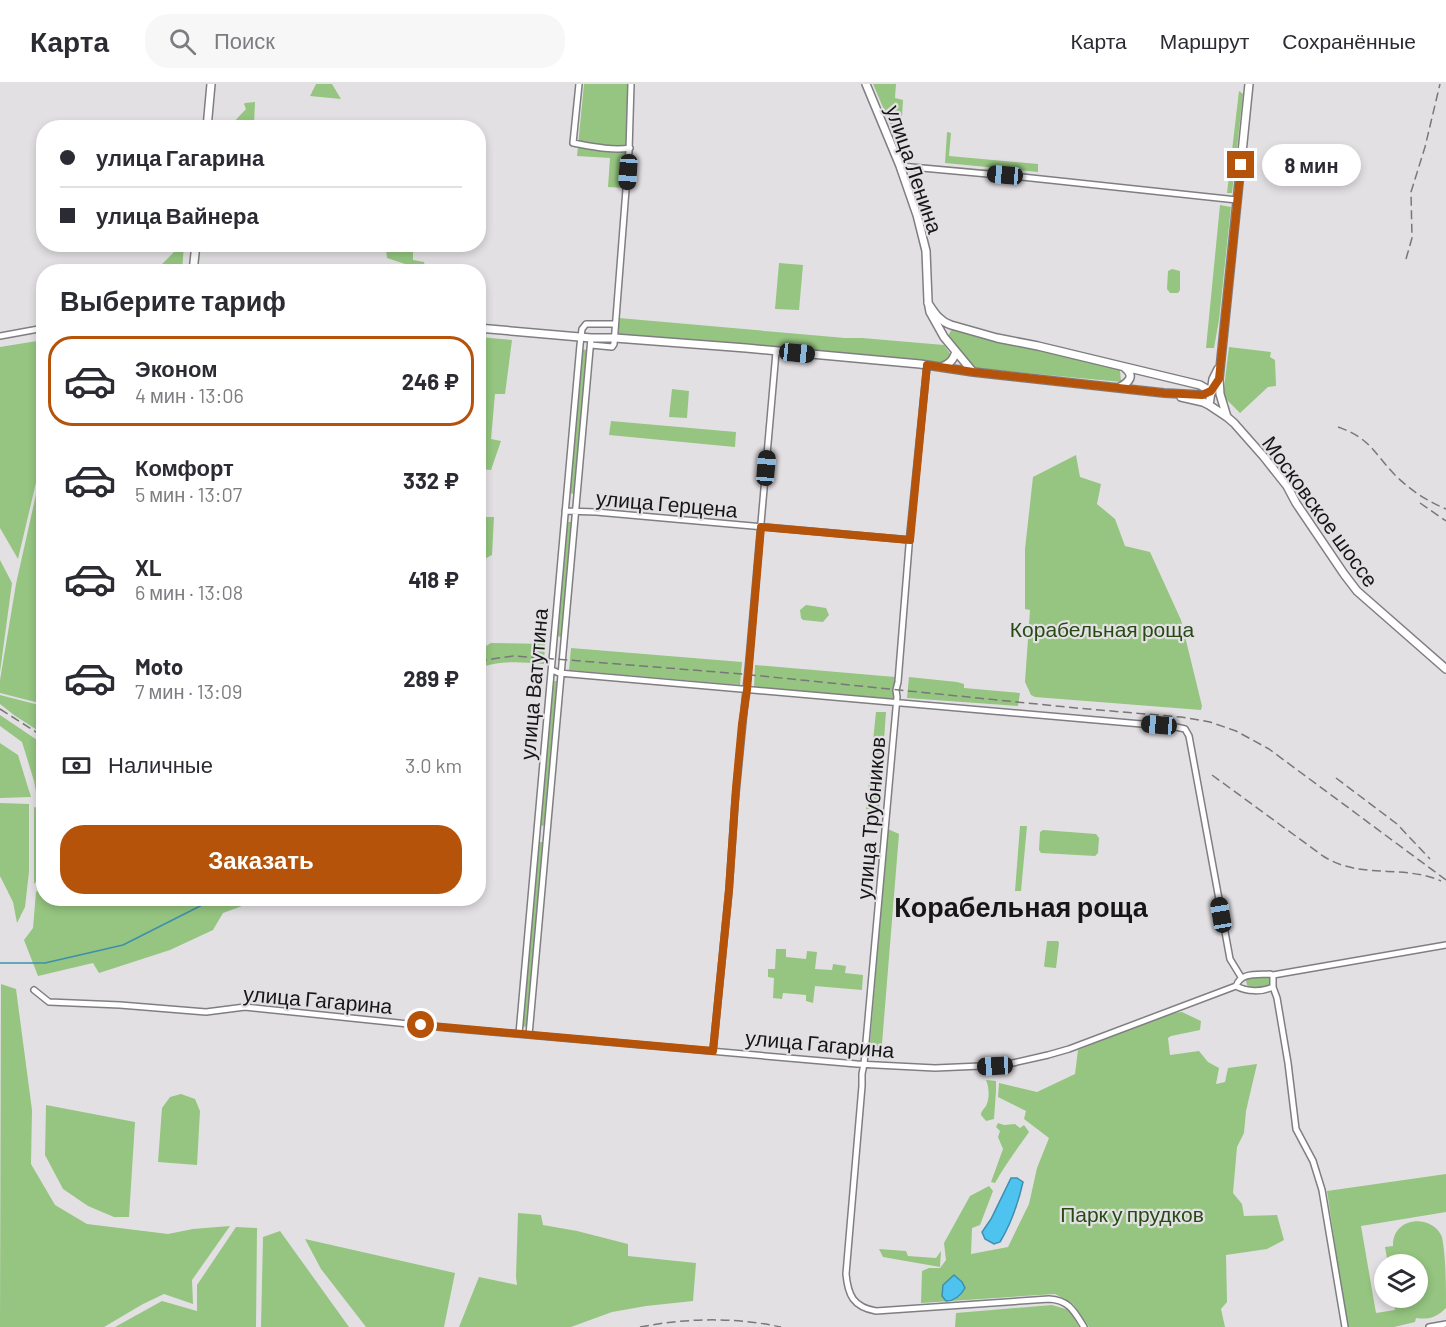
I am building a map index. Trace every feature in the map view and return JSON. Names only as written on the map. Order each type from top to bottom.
[{"type":"main road","points":[[208,120],[211,84]]},
{"type":"main road","name":"улица Ленина","points":[[867,84],[917,215],[926,258],[930,312],[944,337],[973,372]]},
{"type":"main road","points":[[1227,417],[1220,394],[1219,379],[1249,84]]},
{"type":"main road","points":[[928,303],[942,321],[957,327],[1200,385],[1220,400],[1227,417]]},
{"type":"main road","points":[[944,337],[949,328],[957,327]]},
{"type":"main road","points":[[486,329],[582,337],[591,341],[615,338],[927,365],[1164,393],[1202,395],[1211,391],[1219,379]]},
{"type":"main road","points":[[942,367],[952,360],[956,352]]},
{"type":"main road","points":[[1200,385],[1208,380],[1220,364]]},
{"type":"main road","points":[[1209,405],[1213,379],[1220,364]]},
{"type":"main road","points":[[1120,387],[1131,379],[1131,374],[1124,366]]},
{"type":"main road","points":[[1164,393],[1203,402],[1227,417]]},
{"type":"main road","name":"Московское шоссе","points":[[1227,417],[1287,486],[1296,503],[1357,591],[1446,669]]},
{"type":"street","points":[[579,84],[573,143],[605,148],[630,148]]},
{"type":"street","points":[[615,338],[630,148],[631,84]]},
{"type":"street","points":[[900,166],[1237,200]]},
{"type":"street","points":[[582,337],[582,329],[586,324],[615,324]]},
{"type":"street","points":[[0,336],[36,329]]},
{"type":"street","name":"улица Ватутина","points":[[519,1034],[582,337]]},
{"type":"street","name":"улица Ватутина","points":[[529,1035],[591,341]]},
{"type":"street","points":[[713,1051],[776,352]]},
{"type":"street","name":"улица Трубников","points":[[927,365],[862,1074],[846,1274],[848,1289],[853,1300],[858,1304],[867,1309],[883,1311],[1053,1299],[1071,1308],[1084,1327]]},
{"type":"street","name":"улица Герцена","points":[[565,511],[910,540]]},
{"type":"street","points":[[552,670],[561,674],[1185,729],[1189,736],[1230,958],[1241,977]]},
{"type":"street","points":[[1274,987],[1248,991],[1236,986],[1241,977],[1250,975],[1274,975],[1446,945]]},
{"type":"street","points":[[1274,975],[1296,1129],[1313,1161],[1322,1190],[1345,1327]]},
{"type":"street","name":"улица Гагарина","points":[[34,990],[49,1002],[206,1012],[245,1007],[529,1035],[935,1068],[1006,1065],[1069,1049],[1236,986]]},
{"type":"street","points":[[1429,1327],[1446,1324]]},
{"type":"green space","points":[[316,84],[332,84],[341,99],[310,96]]},
{"type":"green space","points":[[584,84],[628,84],[628,141],[624,188],[608,187],[610,158],[577,156]]},
{"type":"green space","points":[[873,84],[896,84],[895,98],[903,100],[902,117],[891,126]]},
{"type":"green space","points":[[1239,91],[1243,94],[1232,193],[1227,193]]},
{"type":"green space","points":[[255,102],[254,120],[236,120],[246,109],[245,103]]},
{"type":"green space","points":[[947,132],[951,133],[949,156],[1038,164],[1038,172],[945,163]]},
{"type":"green space","points":[[1220,205],[1231,207],[1219,320],[1214,348],[1206,348]]},
{"type":"green space","points":[[174,252],[183,252],[183,264],[162,264]]},
{"type":"green space","points":[[386,252],[413,252],[413,260],[424,264],[405,264],[387,258]]},
{"type":"green space","points":[[779,263],[803,265],[799,310],[775,309]]},
{"type":"green space","points":[[1172,269],[1180,271],[1178,293],[1170,293],[1167,289],[1168,271]]},
{"type":"green space","points":[[619,318],[944,345],[951,359],[941,365],[617,335]]},
{"type":"green space","points":[[952,329],[1120,369],[1121,382],[973,368],[949,336]]},
{"type":"green space","points":[[486,338],[512,340],[505,394],[495,394],[491,439],[501,441],[491,470],[486,470]]},
{"type":"green space","points":[[36,341],[36,483],[18,559],[0,528],[0,347]]},
{"type":"green space","points":[[1229,347],[1271,352],[1270,357],[1275,360],[1276,386],[1268,387],[1240,413],[1223,396]]},
{"type":"green space","points":[[581,349],[587,350],[575,494],[568,493]]},
{"type":"green space","points":[[672,389],[689,391],[687,418],[669,417]]},
{"type":"green space","points":[[611,421],[736,432],[735,447],[609,435]]},
{"type":"green space","name":"Корабельная роща","points":[[1076,455],[1080,477],[1101,484],[1097,504],[1115,519],[1125,546],[1150,552],[1181,620],[1202,706],[1201,710],[1031,695],[1025,682],[1030,610],[1025,609],[1025,549],[1033,477]]},
{"type":"green space","points":[[36,494],[36,702],[0,693],[0,680],[16,584]]},
{"type":"green space","points":[[486,517],[494,517],[492,555],[486,558]]},
{"type":"green space","points":[[566,522],[572,522],[562,637],[556,636]]},
{"type":"green space","points":[[0,560],[12,583],[0,672]]},
{"type":"green space","points":[[806,605],[826,608],[829,615],[823,622],[803,620],[800,610]]},
{"type":"green space","points":[[491,643],[545,644],[544,664],[519,662],[486,665],[486,646]]},
{"type":"green space","points":[[571,648],[742,662],[740,685],[569,670]]},
{"type":"green space","points":[[755,665],[895,677],[894,699],[754,687]]},
{"type":"green space","points":[[909,677],[957,682],[964,684],[964,688],[1020,693],[1018,706],[907,698]]},
{"type":"green space","points":[[552,681],[558,681],[545,826],[539,825]]},
{"type":"green space","points":[[0,695],[36,704],[36,729],[14,715],[0,704]]},
{"type":"green space","points":[[876,712],[886,712],[879,810],[866,809]]},
{"type":"green space","points":[[0,715],[36,739],[36,792],[22,742],[0,726]]},
{"type":"green space","points":[[0,743],[18,755],[31,797],[0,798]]},
{"type":"green space","points":[[0,803],[29,804],[29,872],[25,907],[17,923],[13,902],[0,876]]},
{"type":"green space","points":[[34,807],[36,808],[36,882],[34,884]]},
{"type":"green space","points":[[1020,826],[1027,826],[1021,891],[1015,891]]},
{"type":"green space","points":[[888,829],[899,834],[881,1056],[869,1055]]},
{"type":"green space","points":[[1043,830],[1096,834],[1099,838],[1098,853],[1095,856],[1041,853],[1039,850],[1040,832]]},
{"type":"green space","points":[[538,842],[544,842],[528,1027],[521,1026]]},
{"type":"green space","points":[[36,892],[36,906],[242,906],[223,913],[213,930],[170,950],[99,973],[93,963],[38,976],[24,940],[33,928]]},
{"type":"green space","points":[[1047,941],[1058,941],[1059,943],[1056,968],[1044,966]]},
{"type":"green space","points":[[776,949],[786,949],[786,957],[806,959],[807,951],[817,952],[815,969],[832,970],[833,964],[846,966],[845,973],[863,975],[862,990],[815,986],[813,1003],[806,1001],[806,995],[783,993],[782,999],[773,998],[774,978],[768,977],[768,969],[775,969]]},
{"type":"green space","points":[[1254,976],[1267,976],[1272,979],[1273,983],[1268,988],[1251,988],[1246,981]]},
{"type":"green space","points":[[1,984],[16,989],[32,1110],[31,1164],[55,1205],[87,1224],[168,1234],[230,1226],[192,1280],[193,1304],[164,1294],[104,1327],[0,1327]]},
{"type":"green space","name":"Парк у прудков","points":[[1182,1012],[1201,1021],[1200,1030],[1168,1038],[1170,1055],[1199,1051],[1208,1062],[1219,1068],[1216,1084],[1225,1082],[1228,1068],[1257,1064],[1246,1111],[1244,1133],[1237,1147],[1233,1193],[1242,1204],[1244,1216],[1277,1215],[1284,1240],[1267,1249],[1226,1255],[1227,1302],[1221,1309],[1225,1327],[1089,1327],[1073,1304],[1055,1294],[921,1303],[922,1271],[929,1268],[940,1268],[946,1260],[944,1243],[970,1196],[989,1186],[993,1191],[980,1225],[972,1228],[971,1254],[1008,1247],[1029,1204],[1037,1168],[1049,1138],[1024,1119],[1026,1111],[998,1097],[999,1083],[1037,1092],[1075,1074],[1078,1050],[1167,1014]]},
{"type":"green space","points":[[986,1080],[996,1081],[996,1091],[994,1119],[986,1121],[981,1115],[988,1100]]},
{"type":"green space","points":[[181,1094],[195,1099],[200,1111],[197,1165],[158,1162],[162,1108],[170,1097]]},
{"type":"green space","points":[[46,1105],[135,1122],[129,1217],[114,1217],[88,1206],[63,1189],[45,1155]]},
{"type":"green space","points":[[998,1123],[1015,1124],[1020,1128],[1024,1125],[1029,1132],[995,1183],[991,1182],[1003,1149],[998,1137],[1000,1131],[996,1127]]},
{"type":"green space","points":[[1446,1174],[1446,1212],[1361,1226],[1376,1313],[1395,1310],[1395,1308],[1428,1308],[1428,1254],[1386,1254],[1385,1247],[1393,1246],[1394,1236],[1399,1229],[1413,1222],[1430,1224],[1442,1237],[1446,1308],[1432,1317],[1416,1318],[1415,1322],[1394,1327],[1347,1327],[1327,1191]]},
{"type":"green space","points":[[518,1213],[541,1215],[543,1225],[628,1244],[628,1256],[696,1263],[693,1301],[612,1312],[571,1327],[459,1327],[479,1277],[517,1285]]},
{"type":"green space","points":[[236,1227],[257,1228],[256,1327],[115,1327],[162,1301],[197,1311],[197,1285]]},
{"type":"green space","points":[[280,1231],[349,1327],[261,1327],[263,1237]]},
{"type":"green space","points":[[305,1239],[455,1273],[444,1327],[366,1327],[321,1269]]},
{"type":"green space","points":[[879,1249],[906,1251],[908,1256],[936,1258],[941,1251],[940,1267],[883,1257]]},
{"type":"green space","points":[[1052,1305],[1069,1310],[1079,1327],[955,1327],[956,1313]]},
{"type":"water","points":[[1011,1178],[1017,1178],[1023,1182],[1021,1190],[1008,1228],[1000,1242],[994,1244],[985,1239],[982,1232]]},
{"type":"water","points":[[954,1275],[965,1288],[958,1297],[946,1301],[942,1296],[943,1285]]},
{"type":"waterway","points":[[0,963],[45,963],[123,945],[200,906]]},
{"type":"railway","points":[[1406,259],[1412,238],[1411,192],[1425,147],[1440,84]]},
{"type":"railway","points":[[1338,427],[1365,441],[1395,475],[1425,499],[1446,509]]},
{"type":"railway","points":[[1420,503],[1446,521]]},
{"type":"railway","points":[[486,660],[513,656],[742,674],[1181,717],[1210,722],[1236,731],[1269,749],[1446,880]]},
{"type":"railway","points":[[0,709],[36,732]]},
{"type":"railway","points":[[1212,775],[1323,856],[1337,863],[1352,868],[1412,873],[1441,881]]},
{"type":"railway","points":[[1336,778],[1397,824],[1430,859]]},
{"type":"railway","points":[[640,1327],[710,1320],[781,1327]]},
{"type":"district","name":"Корабельная роща","points":[[1021,906]]},
{"type":"route","points":[[421,1025],[713,1051],[761,527],[910,540],[927,365],[1164,393],[1202,395],[1211,391],[1219,379],[1241,165]]}]
